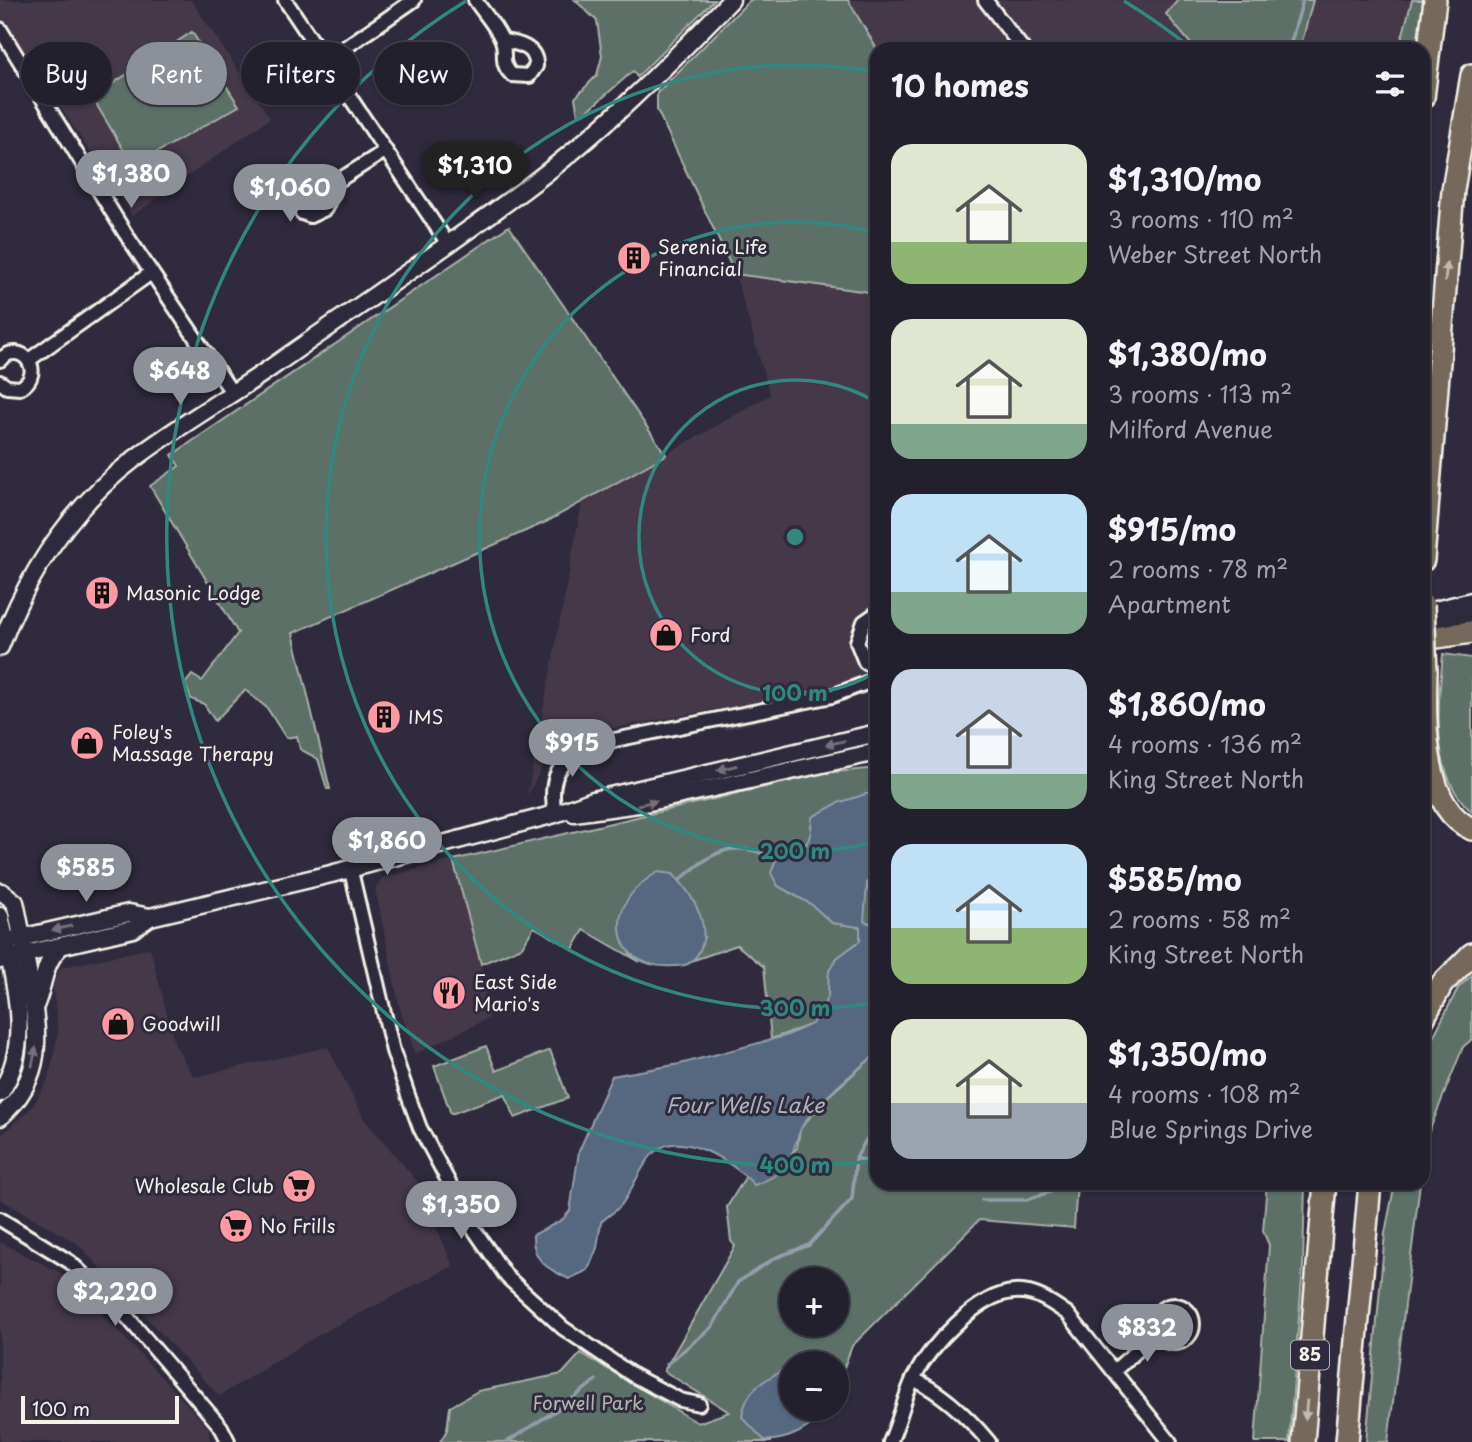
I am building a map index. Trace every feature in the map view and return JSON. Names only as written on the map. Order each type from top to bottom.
[{"type":"highway","points":[[1424,42],[1434,1]]},
{"type":"highway","points":[[1429,42],[1434,1]]},
{"type":"highway","points":[[1430,473],[1453,190],[1472,75]]},
{"type":"highway","points":[[1430,638],[1472,632]]},
{"type":"highway","points":[[1430,766],[1441,797],[1464,825],[1472,829]]},
{"type":"highway","points":[[1430,1006],[1442,984],[1472,954]]},
{"type":"highway","points":[[1318,1190],[1318,1269]]},
{"type":"highway","name":"85","points":[[1303,1442],[1324,1190]]},
{"type":"highway","name":"85","points":[[1347,1442],[1369,1190]]},
{"type":"highway","points":[[1358,1319],[1381,1190]]},
{"type":"main road","points":[[0,648],[11,618],[44,556],[86,504],[132,461],[233,394],[567,158],[600,130],[731,0]]},
{"type":"main road","points":[[1430,611],[1472,601]]},
{"type":"main road","points":[[1430,626],[1472,617]]},
{"type":"main road","points":[[4,959],[133,929],[150,917],[555,814],[593,800],[870,735]]},
{"type":"main road","points":[[555,814],[645,803],[870,753]]},
{"type":"main road","points":[[0,1117],[13,1103],[31,1073],[38,1039],[35,1006],[15,902],[1,891]]},
{"type":"main road","points":[[3,941],[129,913],[150,917]]},
{"type":"main road","points":[[0,916],[4,959],[16,997],[18,1049],[12,1073],[0,1093]]},
{"type":"main road","points":[[35,1006],[43,988],[49,960],[60,947]]},
{"type":"street","points":[[285,0],[314,42]]},
{"type":"street","points":[[353,42],[414,0]]},
{"type":"street","points":[[475,0],[503,41]]},
{"type":"street","points":[[985,0],[1018,42]]},
{"type":"street","points":[[0,29],[151,273],[233,394]]},
{"type":"street","points":[[356,105],[448,244]]},
{"type":"street","points":[[328,187],[386,151]]},
{"type":"street","points":[[29,360],[151,273]]},
{"type":"street","points":[[0,360],[14,352],[29,360],[33,370],[26,384],[13,389],[0,382]]},
{"type":"street","points":[[870,618],[864,622],[857,642],[865,662],[870,665]]},
{"type":"street","points":[[555,814],[552,788],[558,770],[569,757],[590,745],[832,696],[870,682]]},
{"type":"street","points":[[350,867],[402,1079],[420,1128],[473,1228],[507,1277],[563,1328],[634,1376],[680,1400],[699,1404]]},
{"type":"street","points":[[0,1219],[70,1262],[122,1311],[232,1442]]},
{"type":"street","points":[[890,1442],[913,1379],[927,1355],[979,1305],[993,1297],[1015,1292],[1050,1301],[1068,1314],[1170,1442]]},
{"type":"street","points":[[1115,1370],[1157,1333]]},
{"type":"street","points":[[913,1379],[929,1387],[970,1420],[989,1442]]},
{"type":"shaded area","points":[[0,0],[191,0],[219,42],[126,42],[126,105],[227,105],[227,54],[241,75],[241,105],[261,105],[270,118],[132,216],[59,105],[112,105],[112,42],[21,42],[21,47],[0,15]]},
{"type":"shaded area","points":[[848,0],[1178,0],[1167,14],[1189,42],[873,42]]},
{"type":"shaded area","points":[[1313,0],[1412,0],[1401,42],[1302,42]]},
{"type":"shaded area","points":[[735,274],[870,292],[870,694],[724,730],[723,708],[572,736],[548,756],[527,796],[582,502],[770,395]]},
{"type":"shaded area","points":[[453,860],[481,964],[489,1018],[415,1054],[400,1009],[375,888],[382,878]]},
{"type":"shaded area","points":[[150,948],[175,1045],[194,1077],[328,1047],[364,1119],[417,1181],[453,1266],[320,1334],[219,1396],[78,1244],[0,1199],[0,1136],[33,1106],[48,1079],[54,1056],[58,1031],[53,986],[60,968]]},
{"type":"shaded area","points":[[0,1242],[68,1277],[209,1428],[210,1442],[0,1442]]},
{"type":"green space","points":[[575,0],[714,0],[637,77],[633,71],[585,113],[578,115],[575,98],[597,75],[602,56],[597,21]]},
{"type":"green space","points":[[750,0],[848,0],[873,42],[870,42],[870,292],[735,274],[657,110],[657,93]]},
{"type":"green space","points":[[1178,0],[1313,0],[1302,42],[1189,42],[1166,14]]},
{"type":"green space","points":[[1412,0],[1429,0],[1418,42],[1401,42]]},
{"type":"green space","points":[[192,32],[198,42],[177,42]]},
{"type":"green space","points":[[126,75],[126,105],[227,105],[227,87],[239,106],[133,166],[97,105],[112,105],[112,84]]},
{"type":"green space","points":[[509,226],[666,455],[546,522],[293,633],[330,789],[327,789],[318,759],[300,749],[297,736],[286,738],[267,708],[245,690],[215,721],[204,704],[191,699],[185,684],[192,675],[202,681],[238,633],[150,486],[179,466],[172,455]]},
{"type":"green space","points":[[1443,654],[1472,658],[1472,812],[1458,796],[1443,759],[1439,695]]},
{"type":"green space","points":[[870,769],[870,794],[811,825],[812,832],[808,842],[787,859],[778,886],[811,904],[832,923],[860,927],[860,941],[837,958],[829,971],[828,997],[813,1024],[771,1039],[764,967],[737,945],[694,960],[704,937],[630,954],[640,962],[584,930],[573,949],[534,927],[522,947],[481,964],[453,860],[825,773]]},
{"type":"green space","points":[[870,882],[870,923],[864,921],[866,892]]},
{"type":"green space","points":[[1472,975],[1472,1039],[1463,1047],[1430,1129],[1430,1043],[1458,988]]},
{"type":"green space","points":[[486,1046],[496,1071],[550,1050],[568,1098],[515,1118],[505,1094],[451,1114],[434,1066]]},
{"type":"green space","name":"Forwell Park","points":[[870,1059],[870,1190],[1077,1190],[1074,1228],[979,1220],[852,1346],[849,1354],[849,1351],[779,1351],[779,1373],[756,1387],[764,1440],[772,1442],[440,1442],[447,1430],[450,1407],[478,1391],[562,1374],[581,1353],[698,1423],[729,1412],[664,1371],[735,1246],[731,1241],[727,1207],[746,1176],[755,1185],[797,1148],[800,1129],[824,1100]]},
{"type":"green space","points":[[1266,1190],[1305,1190],[1303,1266],[1289,1442],[1255,1442],[1269,1245],[1263,1231]]},
{"type":"green space","points":[[1394,1190],[1419,1190],[1388,1442],[1366,1442],[1385,1233]]},
{"type":"water","name":"Four Wells Lake","points":[[870,794],[870,878],[867,883],[864,921],[870,923],[870,1059],[810,1114],[790,1159],[775,1176],[754,1185],[733,1167],[704,1150],[674,1144],[661,1148],[646,1162],[622,1204],[601,1222],[597,1248],[588,1270],[569,1279],[548,1268],[538,1258],[533,1235],[562,1220],[570,1211],[579,1151],[612,1076],[680,1064],[785,1036],[812,1024],[828,997],[829,971],[837,958],[860,941],[860,927],[832,923],[811,904],[778,886],[771,873],[776,859],[794,854],[805,846],[810,835],[812,817],[838,803]]},
{"type":"water","points":[[658,872],[673,874],[681,882],[700,915],[703,938],[700,950],[686,965],[662,966],[643,961],[628,951],[623,943],[620,922],[624,906],[644,881]]},
{"type":"water","points":[[779,1372],[779,1421],[816,1421],[790,1436],[764,1440],[742,1417],[753,1391]]},
{"type":"waterway","points":[[1291,42],[1303,0]]},
{"type":"waterway","points":[[680,880],[703,862],[724,851],[747,849],[776,859]]},
{"type":"waterway","points":[[667,1364],[712,1327],[738,1282],[775,1258],[809,1245],[852,1199],[856,1158],[870,1133]]},
{"type":"waterway","points":[[856,1158],[870,1162]]},
{"type":"waterway","points":[[982,1200],[1026,1200],[1055,1190]]},
{"type":"waterway","points":[[507,1442],[567,1403],[596,1380]]},
{"type":"place","name":"Serenia Life Financial","points":[[634,258]]},
{"type":"place","name":"Masonic Lodge","points":[[102,593]]},
{"type":"place","name":"Ford","points":[[666,635]]},
{"type":"place","name":"IMS","points":[[384,717]]},
{"type":"place","name":"Foley's Massage Therapy","points":[[87,743]]},
{"type":"place","name":"East Side Mario's","points":[[449,993]]},
{"type":"place","name":"Goodwill","points":[[118,1024]]},
{"type":"place","name":"Wholesale Club","points":[[299,1186]]},
{"type":"place","name":"No Frills","points":[[236,1226]]}]
